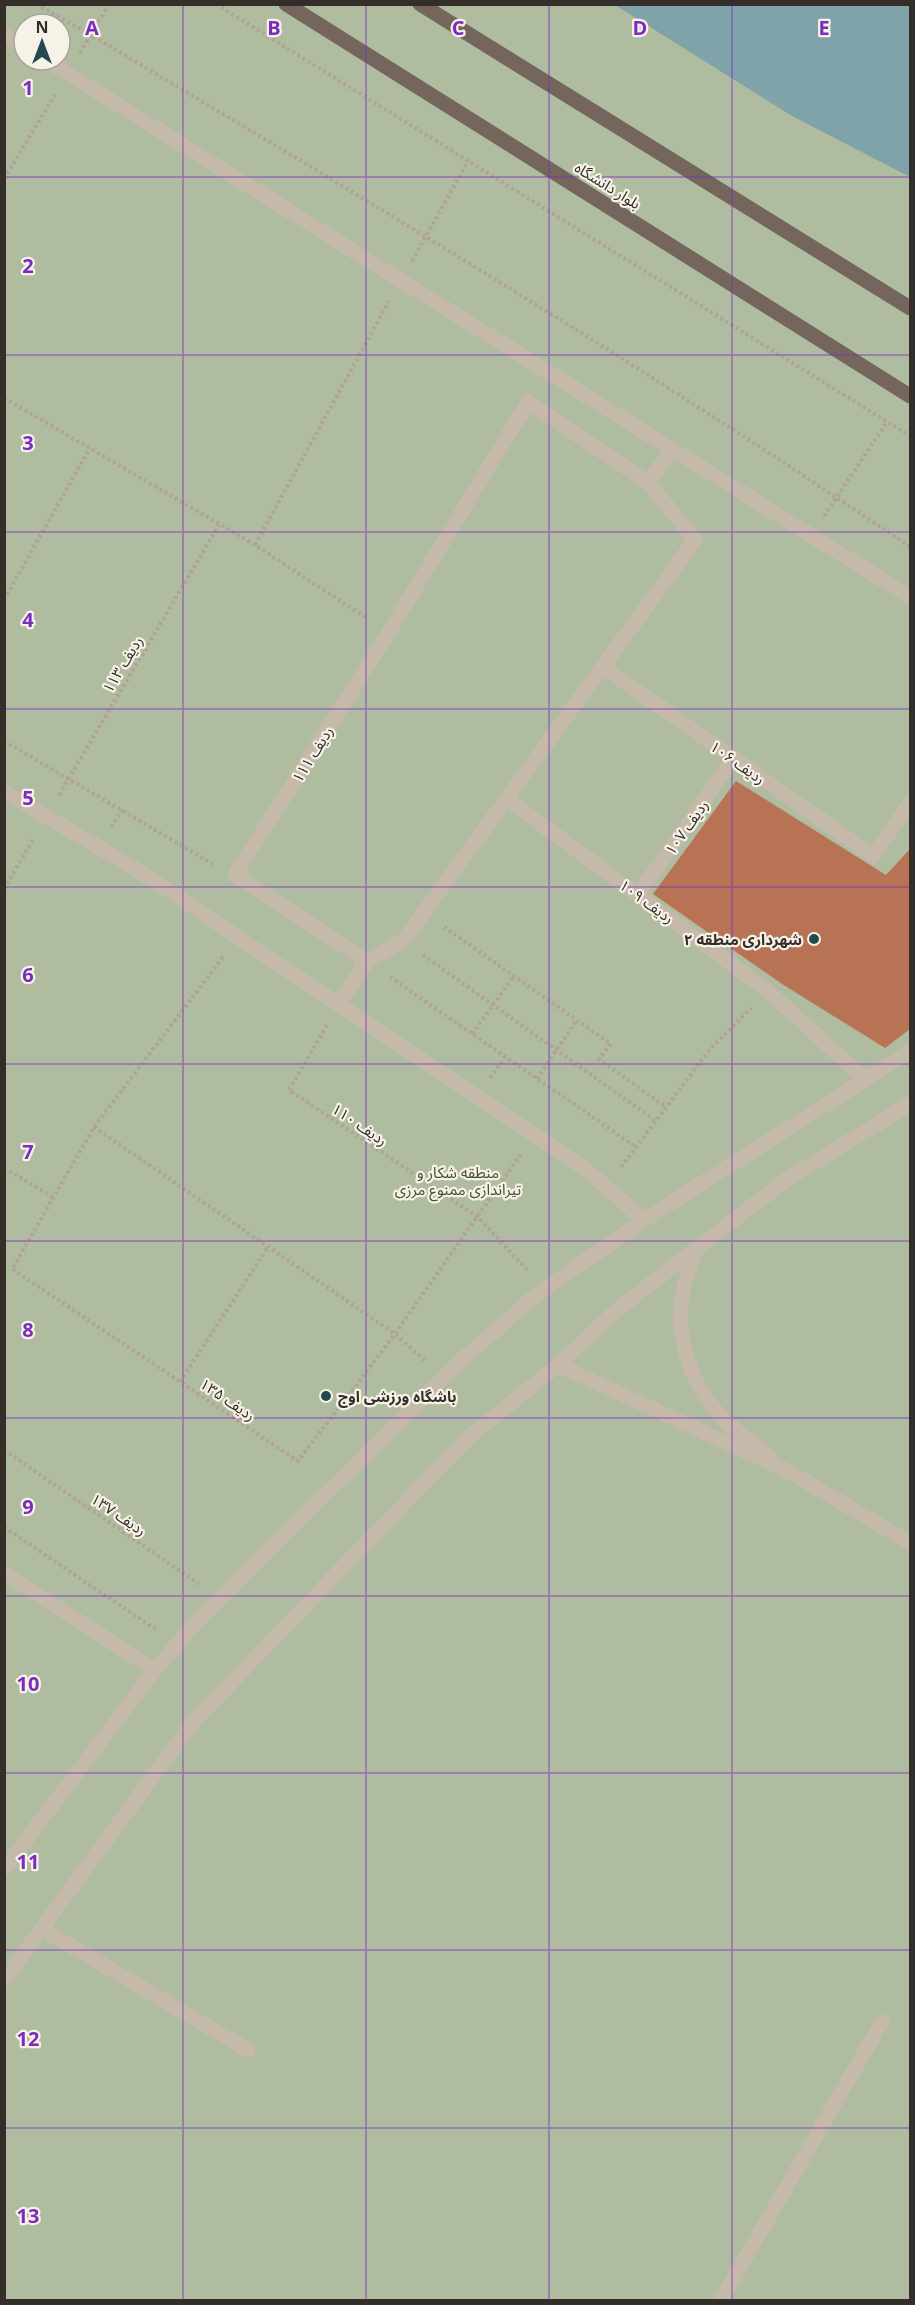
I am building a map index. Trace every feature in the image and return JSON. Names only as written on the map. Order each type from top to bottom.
[{"type":"main road","name":"بلوار دانشگاه","points":[[286,4],[910,396]]},
{"type":"main road","points":[[420,4],[910,308]]},
{"type":"street","points":[[65,72],[910,597]]},
{"type":"street","name":"ردیف ۱۱۱","points":[[235,875],[389,632],[528,402],[648,482]]},
{"type":"street","points":[[338,1005],[367,961],[403,941],[695,540],[648,482],[673,449]]},
{"type":"street","name":"ردیف ۱۰۶","points":[[603,667],[873,856],[910,803]]},
{"type":"street","name":"ردیف ۱۰۷","points":[[638,895],[733,759]]},
{"type":"street","points":[[4,792],[207,915],[238,938],[583,1167],[644,1220]]},
{"type":"street","name":"ردیف ۱۰۹","points":[[507,799],[768,991],[865,1078]]},
{"type":"street","points":[[235,875],[367,961]]},
{"type":"street","points":[[4,1869],[177,1644],[220,1598],[443,1378],[545,1289],[644,1220],[910,1051]]},
{"type":"street","points":[[4,1980],[193,1722],[469,1437],[558,1365],[618,1309],[786,1180],[910,1104]]},
{"type":"street","points":[[697,1249],[685,1282],[681,1316],[685,1350],[697,1383],[716,1411],[788,1471]]},
{"type":"street","points":[[558,1365],[788,1471],[910,1543]]},
{"type":"street","points":[[4,1573],[155,1670]]},
{"type":"street","points":[[42,1929],[248,2050]]},
{"type":"street","points":[[721,2301],[882,2022]]},
{"type":"path","points":[[36,4],[426,235],[837,497],[910,547]]},
{"type":"path","points":[[216,4],[910,436]]},
{"type":"path","points":[[255,545],[468,161]]},
{"type":"path","points":[[4,398],[255,545],[389,632]]},
{"type":"path","points":[[811,535],[887,422]]},
{"type":"path","points":[[4,600],[90,448]]},
{"type":"path","name":"ردیف ۱۱۳","points":[[4,889],[219,525]]},
{"type":"path","points":[[4,741],[235,875]]},
{"type":"path","points":[[424,912],[611,1044],[599,1059],[666,1107]]},
{"type":"path","points":[[4,1168],[53,1197],[94,1127],[238,938]]},
{"type":"path","points":[[403,941],[656,1121]]},
{"type":"path","points":[[367,961],[636,1147]]},
{"type":"path","points":[[472,1034],[514,976]]},
{"type":"path","points":[[606,1187],[710,1049],[768,991]]},
{"type":"path","name":"ردیف ۱۱۰","points":[[338,1005],[289,1090],[477,1217],[545,1289]]},
{"type":"path","points":[[537,1078],[577,1020]]},
{"type":"path","points":[[94,1127],[395,1334],[443,1378]]},
{"type":"path","points":[[395,1334],[534,1135]]},
{"type":"path","name":"ردیف ۱۳۵","points":[[53,1197],[12,1269],[298,1461],[395,1334]]},
{"type":"path","points":[[180,1382],[268,1247]]},
{"type":"path","name":"ردیف ۱۳۷","points":[[4,1450],[220,1598]]},
{"type":"path","points":[[4,1527],[177,1644]]},
{"type":"green space","name":"منطقه شکار و تیراندازی ممنوع مرزی","points":[[5,5],[910,5],[910,2300],[5,2300]]},
{"type":"water","points":[[615,5],[910,5],[910,177],[792,116]]},
{"type":"building","name":"شهرداری منطقه ۲","points":[[736,781],[886,875],[910,849],[910,1029],[885,1048],[782,984],[653,894]]},
{"type":"place","name":"شهرداری منطقه ۲","points":[[814,939]]},
{"type":"place","name":"باشگاه ورزشی اوج","points":[[326,1396]]}]
